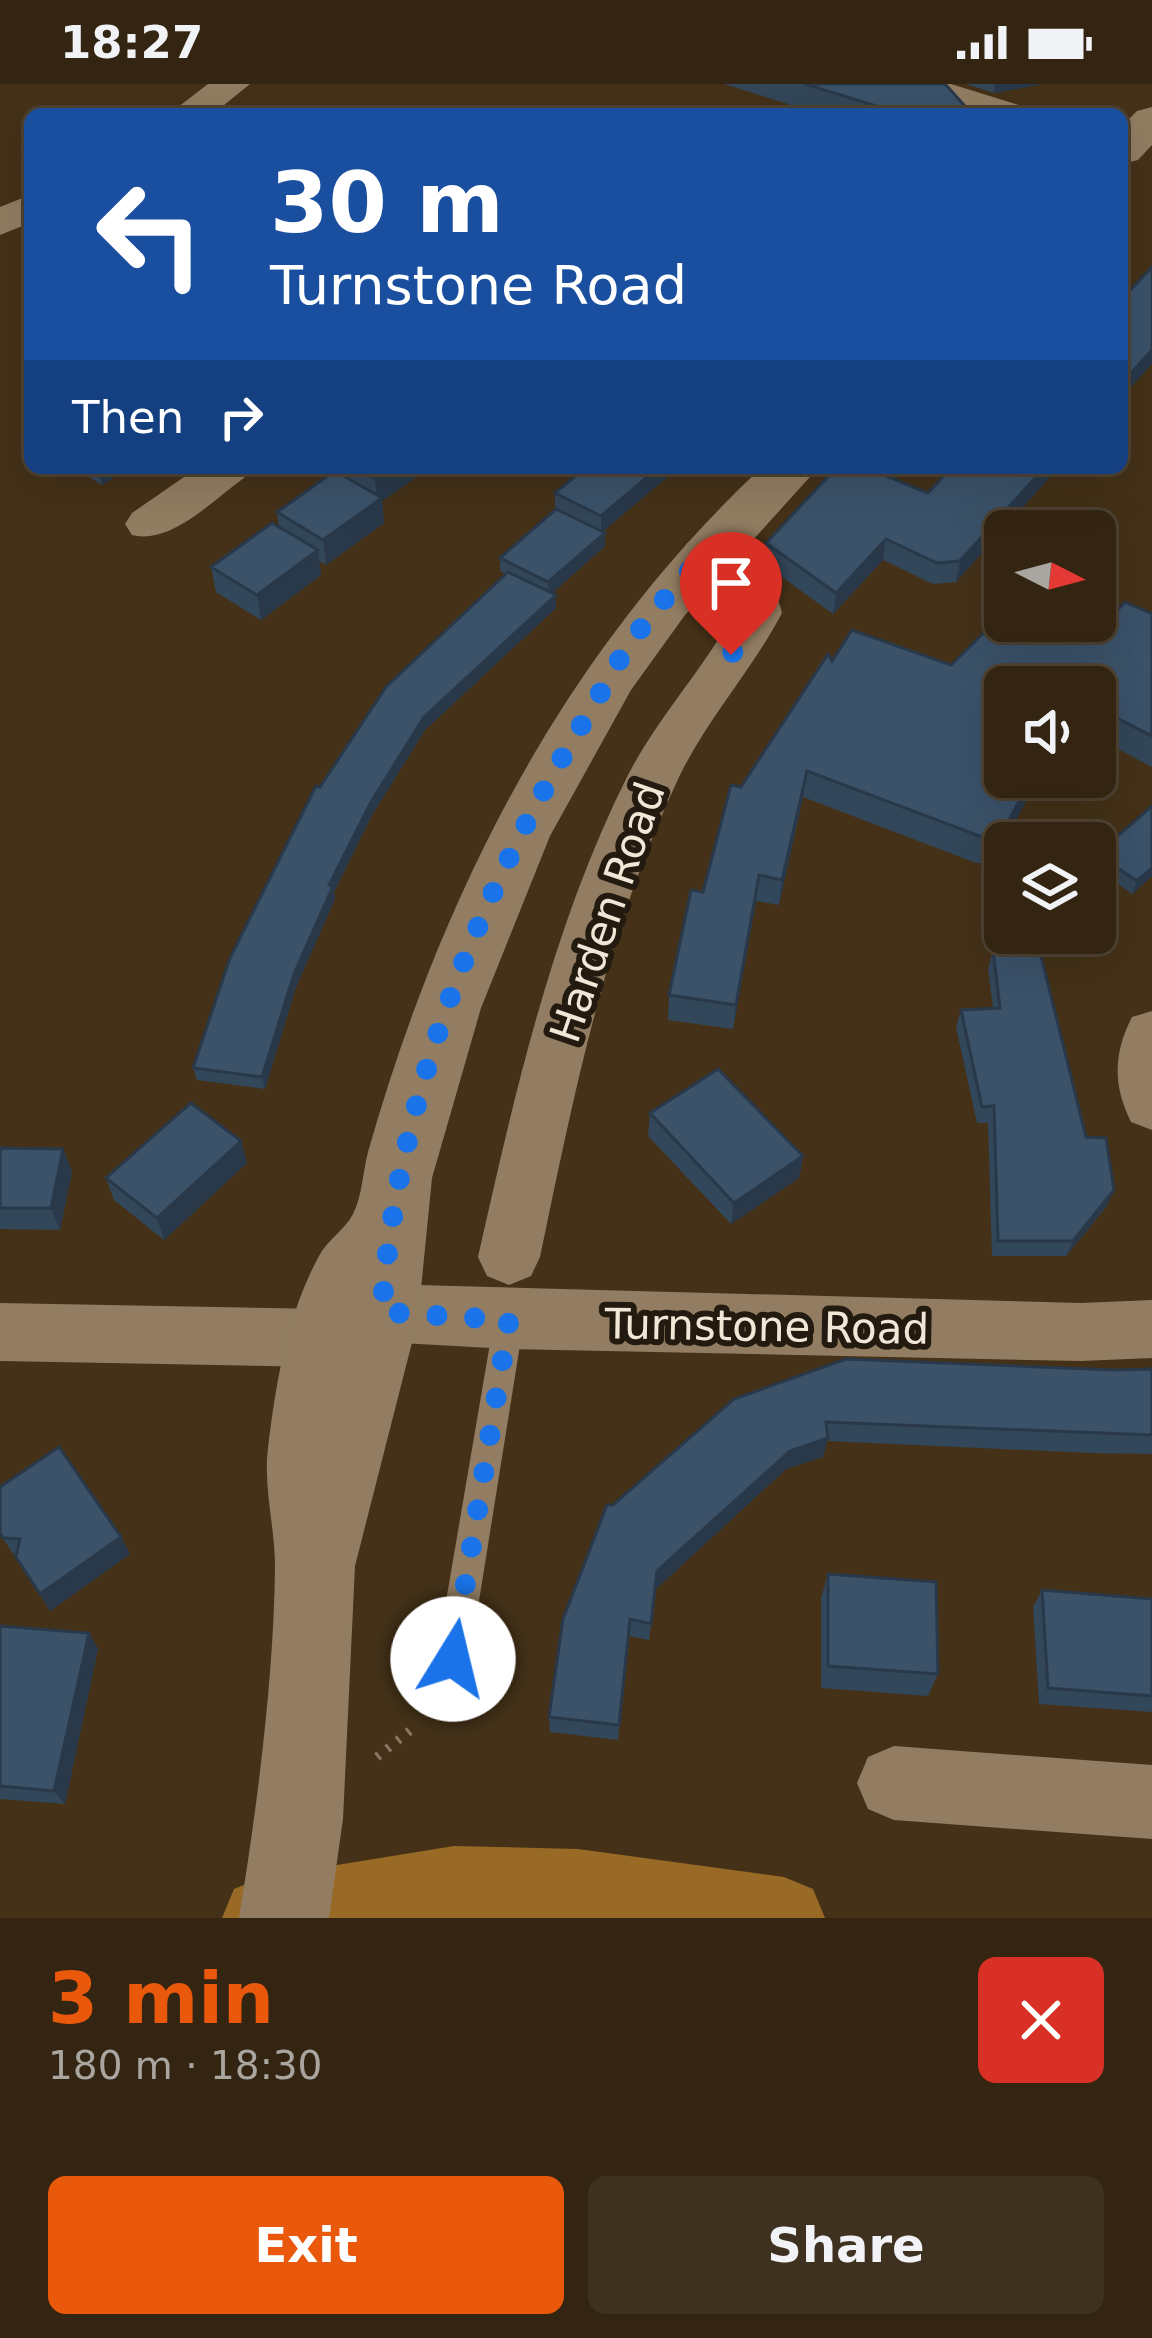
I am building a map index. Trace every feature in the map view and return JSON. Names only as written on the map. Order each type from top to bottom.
[{"type":"street","points":[[197,108],[232,84]]},
{"type":"street","points":[[914,84],[990,108]]},
{"type":"street","points":[[1128,144],[1152,120]]},
{"type":"street","points":[[149,524],[220,474]]},
{"type":"street","points":[[284,1918],[299,1819],[315,1566],[306,1454],[353,1326],[347,1274],[388,1226],[419,1097],[456,987],[535,800],[637,634],[704,554],[786,474]]},
{"type":"street","name":"Harden Road","points":[[509,1257],[519,1104],[652,777],[758,613],[752,587],[704,554]]},
{"type":"street","points":[[1152,1034],[1144,1077],[1152,1105]]},
{"type":"street","name":"Turnstone Road","points":[[0,1332],[509,1320],[1057,1332],[1152,1329]]},
{"type":"street","points":[[894,1783],[1152,1802]]},
{"type":"lane","points":[[446,1701],[509,1320]]},
{"type":"building","points":[[805,84],[942,84],[967,108],[883,108]]},
{"type":"building","points":[[1152,267],[1152,350],[1128,376],[1128,293]]},
{"type":"building","points":[[331,474],[340,474],[382,498],[323,540],[277,512]]},
{"type":"building","points":[[578,474],[651,474],[601,516],[555,493]]},
{"type":"building","points":[[830,474],[882,474],[928,493],[945,474],[1039,474],[1006,510],[984,510],[984,534],[960,561],[937,563],[886,539],[836,593],[766,543]]},
{"type":"building","points":[[556,509],[605,533],[548,582],[500,558]]},
{"type":"building","points":[[272,523],[318,550],[257,595],[211,567]]},
{"type":"building","points":[[508,572],[556,595],[424,717],[371,802],[329,885],[333,886],[294,974],[262,1077],[193,1068],[230,958],[316,786],[320,787],[386,687]]},
{"type":"building","points":[[1125,602],[1152,614],[1152,736],[1116,718],[1116,666],[984,666],[984,798],[1021,798],[1008,822],[984,822],[982,837],[807,771],[782,880],[759,875],[736,1005],[669,995],[691,890],[703,892],[731,785],[741,787],[828,654],[832,661],[852,630],[951,665],[984,633],[984,642],[1116,642],[1116,612]]},
{"type":"building","points":[[1152,806],[1152,868],[1137,881],[1116,867],[1116,837]]},
{"type":"building","points":[[993,954],[1040,954],[1086,1137],[1106,1138],[1114,1190],[1073,1241],[998,1241],[994,1106],[982,1107],[961,1010],[1000,1008]]},
{"type":"building","points":[[718,1069],[803,1156],[734,1203],[650,1113]]},
{"type":"building","points":[[191,1103],[241,1141],[157,1218],[106,1178]]},
{"type":"building","points":[[0,1148],[63,1149],[51,1208],[0,1208]]},
{"type":"building","points":[[846,1359],[1152,1369],[1152,1435],[826,1422],[828,1438],[790,1451],[657,1571],[651,1624],[630,1619],[619,1725],[549,1717],[563,1619],[607,1505],[613,1505],[734,1399]]},
{"type":"building","points":[[59,1447],[121,1537],[40,1594],[16,1557],[20,1539],[3,1538],[0,1533],[0,1487]]},
{"type":"building","points":[[828,1574],[936,1582],[938,1674],[828,1666]]},
{"type":"building","points":[[1042,1590],[1152,1599],[1152,1696],[1048,1688]]},
{"type":"building","points":[[0,1626],[89,1633],[54,1791],[0,1786]]},
{"type":"waterway","points":[[263,1918],[406,1891],[495,1885],[620,1894],[784,1918]]},
{"type":"route","points":[[453,1659],[509,1320],[382,1312],[388,1226],[419,1097],[456,987],[535,800],[637,634],[704,554],[744,579],[757,596],[758,613],[731,655]]}]
